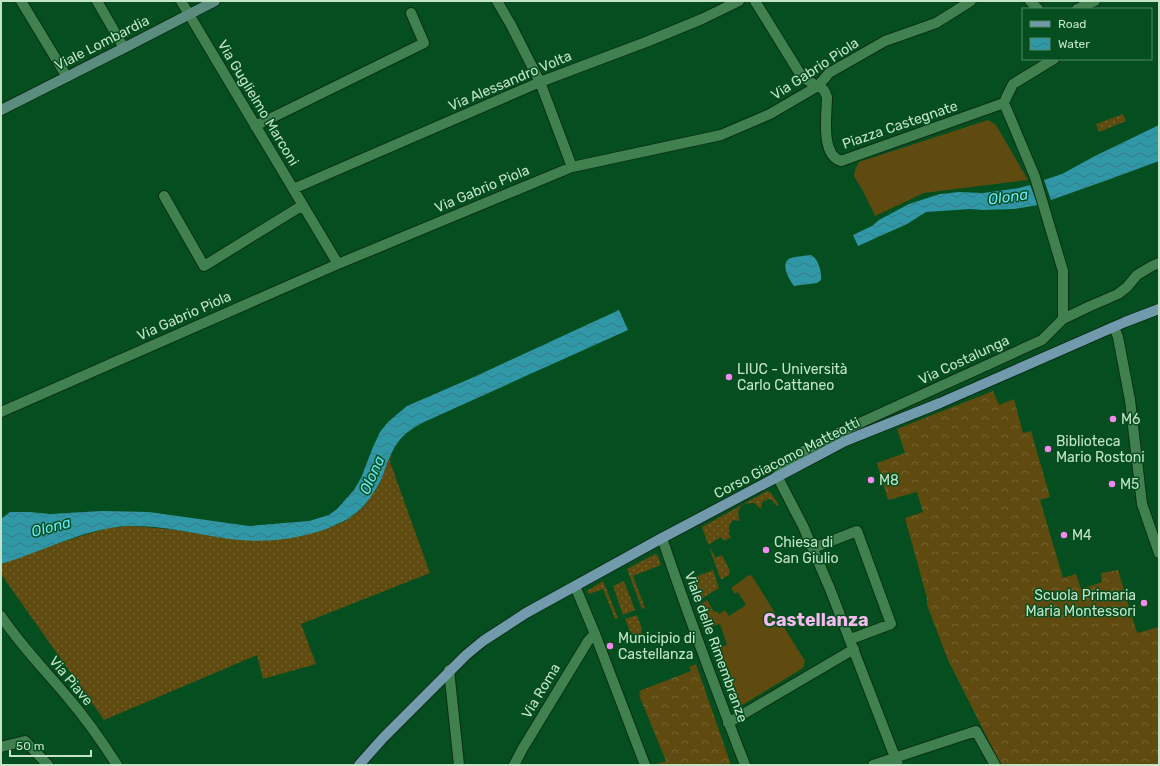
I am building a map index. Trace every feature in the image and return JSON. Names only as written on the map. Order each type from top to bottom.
[{"type":"main road","name":"Corso Giacomo Matteotti","points":[[359,765],[449,670],[483,641],[504,627],[575,586],[662,538],[710,514],[777,476],[845,441],[940,403],[1159,309]]},
{"type":"street","points":[[21,1],[67,77]]},
{"type":"street","points":[[97,1],[124,48]]},
{"type":"street","name":"Via Guglielmo Marconi","points":[[181,1],[338,264]]},
{"type":"street","name":"Viale Lombardia","points":[[1,110],[215,1]]},
{"type":"street","points":[[497,1],[540,82],[572,166]]},
{"type":"street","name":"Via Alessandro Volta","points":[[293,189],[540,82],[702,19],[739,1]]},
{"type":"street","points":[[755,1],[802,77],[818,86]]},
{"type":"street","name":"Via Gabrio Piola","points":[[1,412],[338,264],[572,166],[721,135],[770,114],[818,86],[829,73],[885,41],[936,23],[971,1]]},
{"type":"street","points":[[1079,8],[1095,1]]},
{"type":"street","points":[[255,126],[424,43],[411,13]]},
{"type":"street","points":[[1052,60],[1012,84],[1004,104],[1034,177],[1063,271],[1063,319]]},
{"type":"street","name":"Piazza Castegnate","points":[[818,86],[824,90],[828,97],[826,136],[829,150],[834,158],[840,161],[1004,104]]},
{"type":"street","points":[[164,196],[204,266],[303,205]]},
{"type":"street","name":"Via Costalunga","points":[[777,476],[804,451],[840,432],[1042,340],[1063,319],[1118,294],[1127,287],[1137,275],[1159,263]]},
{"type":"street","points":[[1114,328],[1118,337],[1130,400],[1142,504],[1159,553]]},
{"type":"street","name":"Via Costalunga","points":[[845,441],[871,418]]},
{"type":"street","points":[[777,476],[800,520],[812,548],[852,644],[897,761]]},
{"type":"street","points":[[728,723],[852,644],[891,624],[857,531],[812,548]]},
{"type":"street","name":"Viale delle Rimembranze","points":[[662,538],[728,723],[745,765]]},
{"type":"street","points":[[575,586],[645,765]]},
{"type":"street","name":"Via Piave","points":[[1,616],[71,701],[103,743],[117,765]]},
{"type":"street","name":"Via Roma","points":[[514,765],[588,641],[595,634]]},
{"type":"street","points":[[449,670],[459,765]]},
{"type":"street","points":[[873,765],[897,761],[976,731],[995,765]]},
{"type":"street","points":[[1,747],[25,741],[44,764]]},
{"type":"green space","points":[[1123,114],[1126,121],[1099,132],[1096,124]]},
{"type":"green space","points":[[988,120],[996,125],[1028,180],[924,193],[875,216],[854,176],[859,162]]},
{"type":"green space","points":[[993,391],[999,405],[1014,399],[1023,433],[1031,431],[1050,497],[1040,500],[1063,578],[1076,574],[1081,589],[1102,582],[1101,573],[1118,570],[1137,633],[1159,627],[1159,765],[1001,765],[948,660],[927,605],[927,598],[905,518],[923,512],[917,492],[888,500],[877,463],[905,453],[897,429]]},
{"type":"green space","points":[[392,452],[390,462],[430,573],[301,624],[316,664],[263,679],[257,655],[104,720],[1,574],[1,564],[53,545],[107,528],[128,526],[145,527],[177,530],[226,538],[318,532],[345,521],[358,512],[377,488]]},
{"type":"green space","points":[[767,491],[771,493],[779,505],[777,506],[769,499],[762,502],[761,509],[754,503],[743,505],[738,513],[740,521],[734,520],[730,523],[730,531],[728,533],[731,537],[724,541],[721,537],[708,545],[702,527]]},
{"type":"green space","points":[[709,546],[716,558],[722,555],[730,571],[729,575],[722,579],[720,578]]},
{"type":"green space","points":[[656,554],[661,565],[633,576],[645,608],[642,609],[627,569]]},
{"type":"green space","points":[[713,570],[719,588],[698,601],[690,579]]},
{"type":"green space","points":[[749,575],[752,576],[805,661],[803,668],[739,707],[734,705],[715,649],[727,645],[720,624],[707,628],[699,605],[707,600],[714,612],[716,611],[719,614],[725,610],[729,616],[746,605],[738,592],[735,594],[731,588]]},
{"type":"green space","points":[[603,581],[618,618],[615,619],[603,589],[589,594],[587,591]]},
{"type":"green space","points":[[624,581],[635,610],[623,615],[613,586]]},
{"type":"green space","points":[[637,615],[642,629],[641,634],[635,635],[630,631],[625,619]]},
{"type":"green space","points":[[696,664],[731,765],[653,765],[666,761],[639,695],[641,694],[639,691],[691,671],[689,667]]},
{"type":"water","points":[[1159,125],[1159,161],[1051,200],[1044,180],[1062,174]]},
{"type":"water","name":"Olona","points":[[1030,185],[1038,205],[1014,209],[970,209],[926,212],[907,224],[858,246],[853,235],[872,226],[879,220],[909,204],[940,194],[959,192],[983,193]]},
{"type":"water","points":[[811,255],[816,259],[819,266],[821,280],[817,283],[794,286],[786,271],[785,267],[787,260],[798,256]]},
{"type":"water","name":"Olona","points":[[619,310],[628,330],[424,422],[410,430],[396,446],[389,458],[380,482],[367,502],[355,514],[327,529],[306,535],[259,541],[235,540],[152,527],[128,526],[96,531],[1,564],[1,519],[10,512],[50,514],[102,511],[149,512],[249,526],[309,521],[329,515],[337,509],[354,490],[361,478],[380,432],[388,422],[407,406],[474,377]]},
{"type":"place","name":"LIUC - Università Carlo Cattaneo","points":[[729,377]]},
{"type":"place","name":"M6","points":[[1113,419]]},
{"type":"place","name":"Biblioteca Mario Rostoni","points":[[1048,449]]},
{"type":"place","name":"M8","points":[[871,480]]},
{"type":"place","name":"M5","points":[[1112,484]]},
{"type":"place","name":"M4","points":[[1064,535]]},
{"type":"place","name":"Chiesa di San Giulio","points":[[766,550]]},
{"type":"place","name":"Scuola Primaria Maria Montessori","points":[[1144,603]]},
{"type":"place","name":"Municipio di Castellanza","points":[[610,646]]},
{"type":"district","name":"Castellanza","points":[[816,620]]}]
